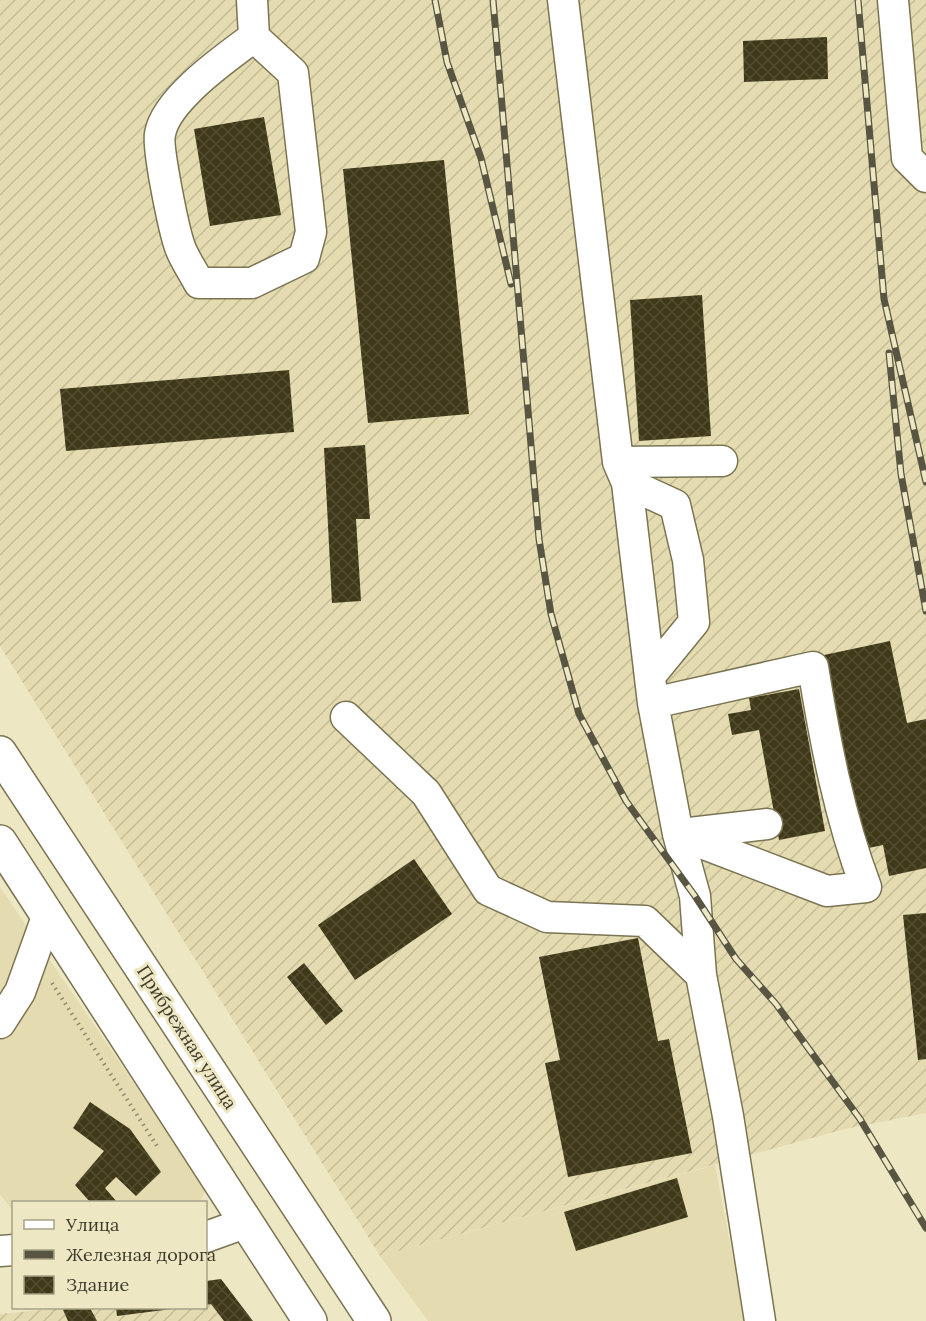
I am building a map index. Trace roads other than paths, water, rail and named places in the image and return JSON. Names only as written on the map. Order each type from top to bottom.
[{"type":"main road","name":"Прибрежная улица","points":[[0,753],[374,1321]]},
{"type":"main road","points":[[0,842],[310,1321]]},
{"type":"lane","points":[[252,0],[254,37],[293,73],[311,232],[304,258],[252,283],[199,283],[180,247],[167,192],[160,134],[177,102],[211,69],[254,37]]},
{"type":"lane","points":[[563,0],[652,690],[678,834],[695,896],[701,975],[728,1116],[759,1321]]},
{"type":"lane","points":[[893,0],[907,158],[926,177]]},
{"type":"lane","points":[[623,472],[722,461]]},
{"type":"lane","points":[[623,472],[675,505],[688,560],[694,622],[652,690]]},
{"type":"lane","points":[[652,690],[813,667],[826,743],[850,846],[866,886],[827,891],[678,834]]},
{"type":"lane","points":[[346,717],[426,793],[488,890],[547,917],[645,921],[701,975]]},
{"type":"lane","points":[[678,834],[767,824]]},
{"type":"lane","points":[[0,1023],[20,992],[48,914]]},
{"type":"lane","points":[[207,1237],[245,1223]]},
{"type":"railway","points":[[435,0],[447,62],[481,158],[511,284]]},
{"type":"railway","points":[[493,0],[539,539],[551,614],[579,714],[626,801],[695,896],[736,959],[776,1004],[860,1119],[926,1228]]},
{"type":"railway","points":[[858,0],[884,299],[926,482]]},
{"type":"railway","points":[[889,353],[901,474],[926,611]]}]
